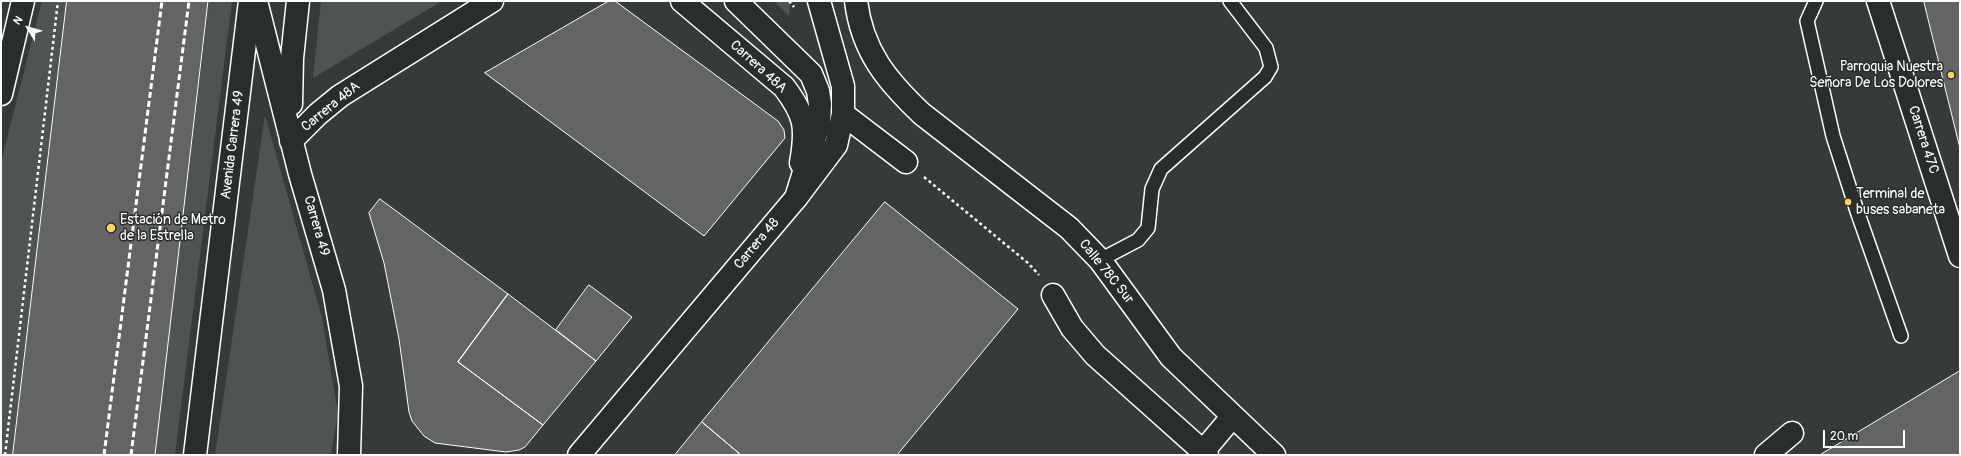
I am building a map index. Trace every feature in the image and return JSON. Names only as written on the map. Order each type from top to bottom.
[{"type":"main road","points":[[1,94],[23,1]]},
{"type":"main road","name":"Avenida Carrera 49","points":[[195,455],[250,1]]},
{"type":"main road","name":"Carrera 49","points":[[256,1],[292,141],[334,290],[351,386],[349,455]]},
{"type":"main road","name":"Carrera 48A","points":[[292,141],[290,90],[298,1]]},
{"type":"main road","name":"Carrera 48A","points":[[292,141],[318,114],[340,96],[492,1]]},
{"type":"main road","name":"Carrera 48A","points":[[682,1],[784,87],[796,103],[804,120],[805,142],[796,198]]},
{"type":"main road","points":[[736,1],[811,74],[818,91],[820,104],[818,124],[796,198]]},
{"type":"main road","name":"Carrera 48","points":[[580,455],[796,198],[836,145],[843,114],[843,86],[819,1]]},
{"type":"main road","name":"Calle 78C Sur","points":[[856,1],[858,13],[868,43],[880,70],[900,94],[922,114],[1069,228],[1100,260],[1171,357],[1232,417],[1274,455]]},
{"type":"main road","name":"Carrera 47C","points":[[1878,1],[1960,256]]},
{"type":"main road","points":[[843,114],[906,162]]},
{"type":"main road","points":[[1053,295],[1072,328],[1095,355],[1204,454],[1232,417]]},
{"type":"main road","points":[[1766,455],[1792,433]]},
{"type":"lane","points":[[1100,260],[1138,240],[1148,228],[1152,189],[1161,169],[1265,77],[1271,66],[1266,48],[1230,1]]},
{"type":"lane","points":[[1816,1],[1807,21],[1833,136],[1857,212],[1901,336]]},
{"type":"path","points":[[5,455],[58,1]]},
{"type":"path","points":[[906,162],[1028,263],[1053,295]]},
{"type":"shaded area","points":[[42,1],[67,1],[13,455],[1,455],[1,162]]},
{"type":"shaded area","points":[[209,1],[232,1],[175,455],[155,455]]},
{"type":"shaded area","points":[[321,1],[442,1],[313,78]]},
{"type":"shaded area","points":[[774,1],[790,1],[789,16]]},
{"type":"shaded area","points":[[265,115],[322,318],[338,413],[331,455],[215,455]]},
{"type":"building","name":"Estación de Metro de la Estrella","points":[[67,1],[208,1],[155,455],[13,455]]},
{"type":"building","points":[[609,1],[615,1],[778,121],[784,130],[785,138],[704,236],[485,73]]},
{"type":"building","name":"Parroquia Nuestra Señora De Los Dolores","points":[[1924,1],[1960,1],[1960,148]]},
{"type":"building","points":[[380,199],[508,294],[458,362],[543,425],[525,447],[519,450],[506,452],[435,443],[424,436],[412,421],[409,412],[399,339],[384,263],[369,213]]},
{"type":"building","points":[[885,202],[1018,309],[897,455],[741,455],[702,422]]},
{"type":"building","points":[[589,285],[632,317],[596,361],[556,330]]},
{"type":"building","points":[[508,294],[596,361],[543,425],[458,362]]},
{"type":"building","points":[[1960,371],[1960,455],[1820,455]]},
{"type":"building","points":[[702,422],[741,455],[675,455]]},
{"type":"railway","points":[[104,455],[162,1]]},
{"type":"railway","points":[[131,455],[189,1]]},
{"type":"place","name":"Parroquia Nuestra Señora De Los Dolores","points":[[1951,75]]},
{"type":"place","name":"Terminal de buses sabaneta","points":[[1848,202]]},
{"type":"place","name":"Estación de Metro de la Estrella","points":[[111,228]]}]
